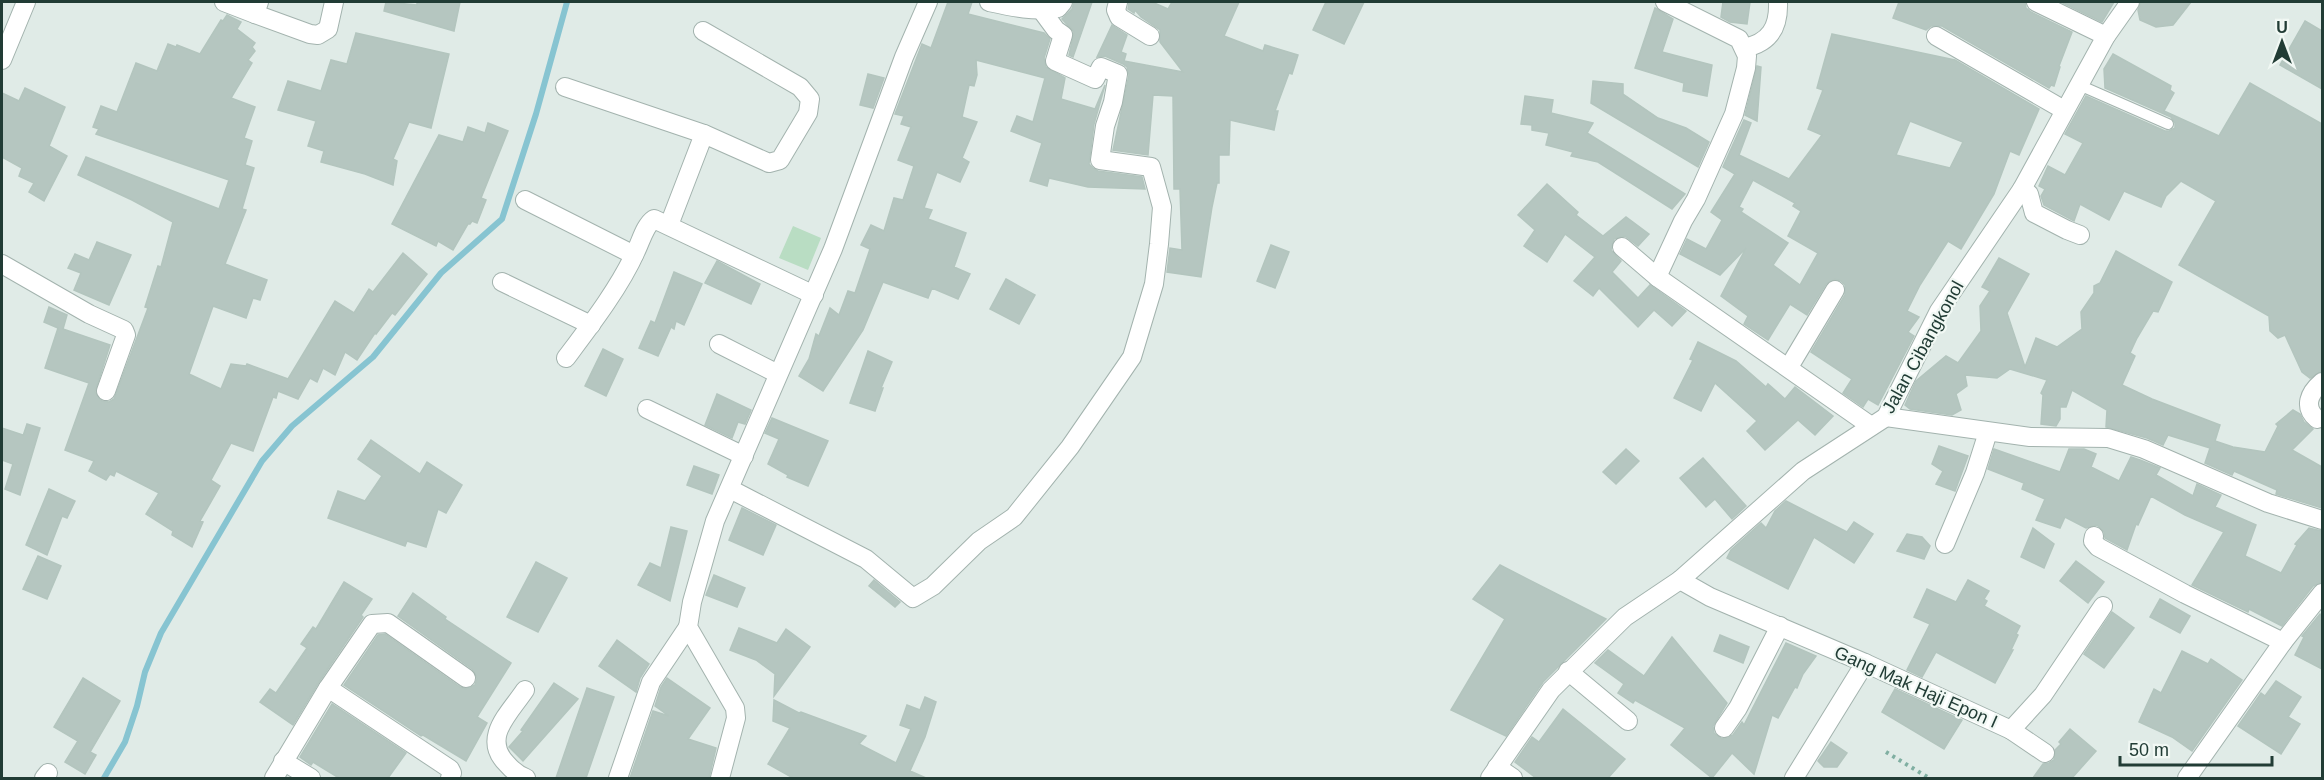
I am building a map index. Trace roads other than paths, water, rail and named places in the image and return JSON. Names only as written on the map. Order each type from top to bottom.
[{"type":"street","points":[[2,60],[26,2]]},
{"type":"street","points":[[224,2],[257,8],[310,34],[318,35],[328,29],[334,2]]},
{"type":"street","points":[[618,778],[651,682],[688,627],[692,602],[715,521],[814,295],[904,57],[928,2]]},
{"type":"street","points":[[988,2],[1042,11],[1058,8],[1063,2]]},
{"type":"street","points":[[1118,2],[1116,10],[1119,17],[1150,36]]},
{"type":"street","points":[[1657,277],[1696,199],[1734,114],[1746,68],[1744,48],[1739,39],[1665,2]]},
{"type":"street","points":[[1744,48],[1758,46],[1770,36],[1779,13],[1778,2]]},
{"type":"street","points":[[2036,2],[2106,36]]},
{"type":"street","name":"Jalan Cibangkonol","points":[[1493,773],[1551,690],[1625,617],[1680,580],[1803,471],[1879,421],[1939,311],[2022,189],[2106,36],[2130,2]]},
{"type":"street","points":[[730,489],[866,559],[913,598],[933,586],[979,541],[1014,517],[1070,447],[1132,357],[1154,284],[1162,207],[1151,166],[1100,160],[1105,126],[1113,102],[1118,74],[1101,67],[1095,79],[1055,61],[1063,35],[1056,30],[1042,11]]},
{"type":"street","points":[[565,87],[704,134],[769,163],[780,160],[808,113],[810,99],[800,87],[703,31]]},
{"type":"street","points":[[1936,36],[2064,110]]},
{"type":"street","points":[[669,225],[704,134]]},
{"type":"street","points":[[2022,189],[2029,194],[2034,213],[2080,235]]},
{"type":"street","points":[[525,200],[634,255]]},
{"type":"street","points":[[566,358],[591,325],[634,255],[651,221],[658,219],[814,295]]},
{"type":"street","points":[[1622,247],[1657,277],[1789,367],[1879,421],[2030,437],[2108,438],[2144,449],[2268,503],[2322,520]]},
{"type":"street","points":[[2,264],[82,310],[124,330],[126,335],[106,391]]},
{"type":"street","points":[[502,282],[591,325]]},
{"type":"street","points":[[1789,367],[1835,290]]},
{"type":"street","points":[[718,344],[778,374]]},
{"type":"street","points":[[2318,419],[2308,408],[2312,392],[2322,382]]},
{"type":"street","points":[[647,409],[744,456]]},
{"type":"street","points":[[1945,544],[1975,473],[1988,432]]},
{"type":"street","points":[[2094,536],[2093,541],[2098,547],[2185,594],[2283,642]]},
{"type":"street","name":"Gang Mak Haji Epon I","points":[[1680,580],[1710,597],[1866,663],[2011,730],[2043,695],[2103,606]]},
{"type":"street","points":[[2187,778],[2283,642],[2322,593]]},
{"type":"street","points":[[274,778],[328,688],[372,624],[388,623],[465,678]]},
{"type":"street","points":[[1724,728],[1738,708],[1780,626]]},
{"type":"street","points":[[688,627],[735,708],[736,718],[720,778]]},
{"type":"street","points":[[1794,778],[1866,663]]},
{"type":"street","points":[[1568,671],[1628,721]]},
{"type":"street","points":[[328,688],[450,769],[452,773],[450,778]]},
{"type":"street","points":[[520,778],[500,757],[495,741],[500,726],[525,690]]},
{"type":"street","points":[[2011,730],[2045,753]]},
{"type":"street","points":[[283,761],[311,778]]},
{"type":"street","points":[[1493,773],[1513,778]]},
{"type":"lane","points":[[2079,85],[2168,124]]},
{"type":"waterway","points":[[104,778],[125,742],[145,672],[161,633],[262,461],[292,426],[373,357],[441,273],[502,219],[536,114],[567,2]]}]
